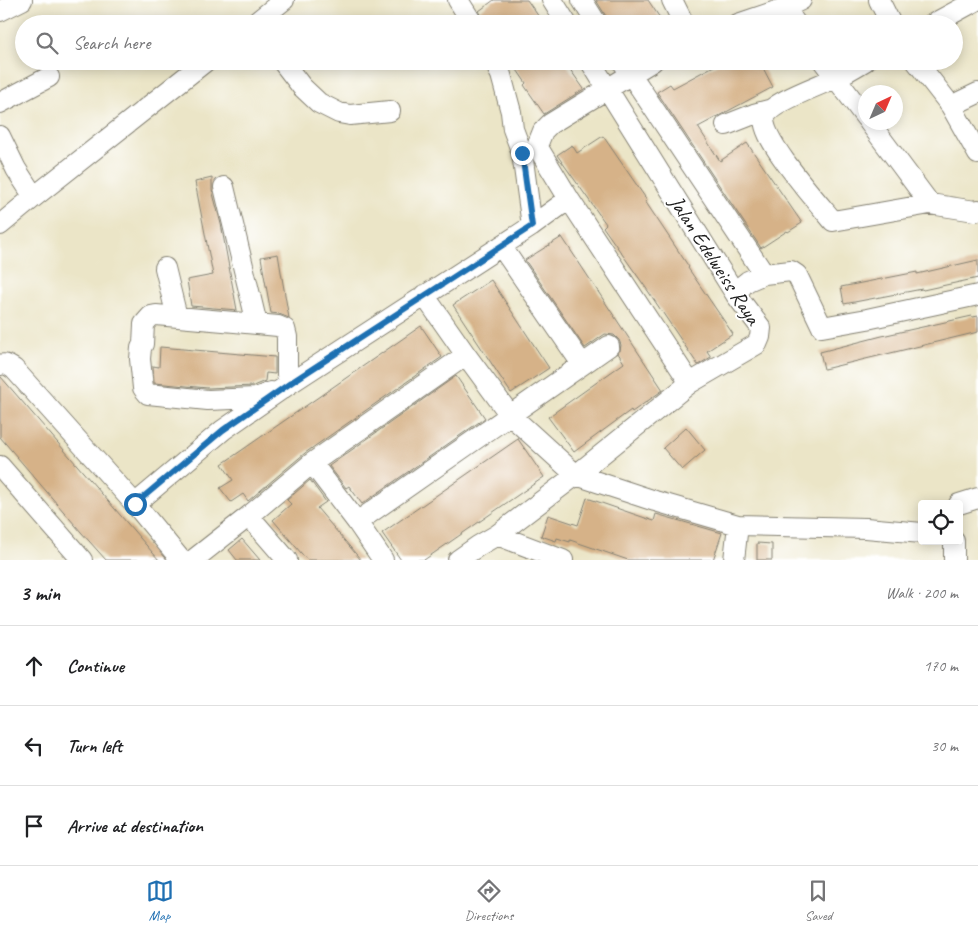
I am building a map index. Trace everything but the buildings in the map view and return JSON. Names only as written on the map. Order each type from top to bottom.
[{"type":"street","points":[[0,11],[22,0]]},
{"type":"street","points":[[267,15],[284,0]]},
{"type":"street","points":[[458,0],[467,15]]},
{"type":"street","points":[[552,0],[561,15]]},
{"type":"street","points":[[582,0],[591,15]]},
{"type":"street","points":[[672,0],[680,15]]},
{"type":"street","points":[[879,0],[886,15]]},
{"type":"street","points":[[950,15],[977,0]]},
{"type":"street","points":[[777,15],[794,11]]},
{"type":"street","points":[[0,225],[195,70]]},
{"type":"street","points":[[289,70],[302,87],[319,103],[339,113],[350,115],[390,110]]},
{"type":"street","points":[[498,70],[511,112],[513,129],[522,153],[532,226]]},
{"type":"street","name":"Jalan Edelweiss Raya","points":[[458,560],[477,553],[497,535],[576,475],[690,383],[757,344],[760,337],[761,328],[736,295],[595,70]]},
{"type":"street","points":[[624,70],[607,90],[550,124],[543,131],[536,146],[690,383]]},
{"type":"street","points":[[627,70],[764,274]]},
{"type":"street","points":[[829,70],[858,108]]},
{"type":"street","points":[[726,125],[769,110],[849,70]]},
{"type":"street","points":[[923,70],[951,106],[978,154]]},
{"type":"street","points":[[0,103],[49,78]]},
{"type":"street","points":[[951,106],[978,93]]},
{"type":"street","points":[[769,110],[764,118],[764,126],[771,141],[790,169],[833,221],[930,204],[978,210]]},
{"type":"street","points":[[513,129],[543,131]]},
{"type":"street","points":[[875,130],[930,204]]},
{"type":"street","points":[[0,136],[16,169],[34,197]]},
{"type":"street","points":[[0,156],[16,169]]},
{"type":"street","points":[[224,187],[257,324]]},
{"type":"street","points":[[290,378],[287,337],[285,329],[278,326],[156,315],[151,316],[144,324],[140,359],[143,388],[148,394],[208,400],[256,398],[272,391],[424,295],[532,226],[569,199]]},
{"type":"street","points":[[501,246],[582,364]]},
{"type":"street","points":[[165,268],[177,317]]},
{"type":"street","points":[[736,295],[748,281],[764,274],[791,271],[797,275],[822,327],[978,295]]},
{"type":"street","points":[[424,295],[510,415],[576,475],[655,501],[738,525],[866,528],[918,533]]},
{"type":"street","points":[[357,522],[609,346]]},
{"type":"street","points":[[193,560],[312,463],[466,355]]},
{"type":"street","points":[[0,365],[8,365],[14,369],[135,504],[180,560]]},
{"type":"street","points":[[135,504],[223,430],[290,378]]},
{"type":"street","points":[[312,463],[383,560]]},
{"type":"street","points":[[0,466],[82,560]]},
{"type":"street","points":[[249,516],[287,560]]},
{"type":"street","points":[[734,560],[738,525]]},
{"type":"street","points":[[497,535],[563,560]]},
{"type":"street","points":[[954,545],[954,560]]},
{"type":"route","points":[[135,504],[223,430],[292,382],[532,226],[522,153]]}]
